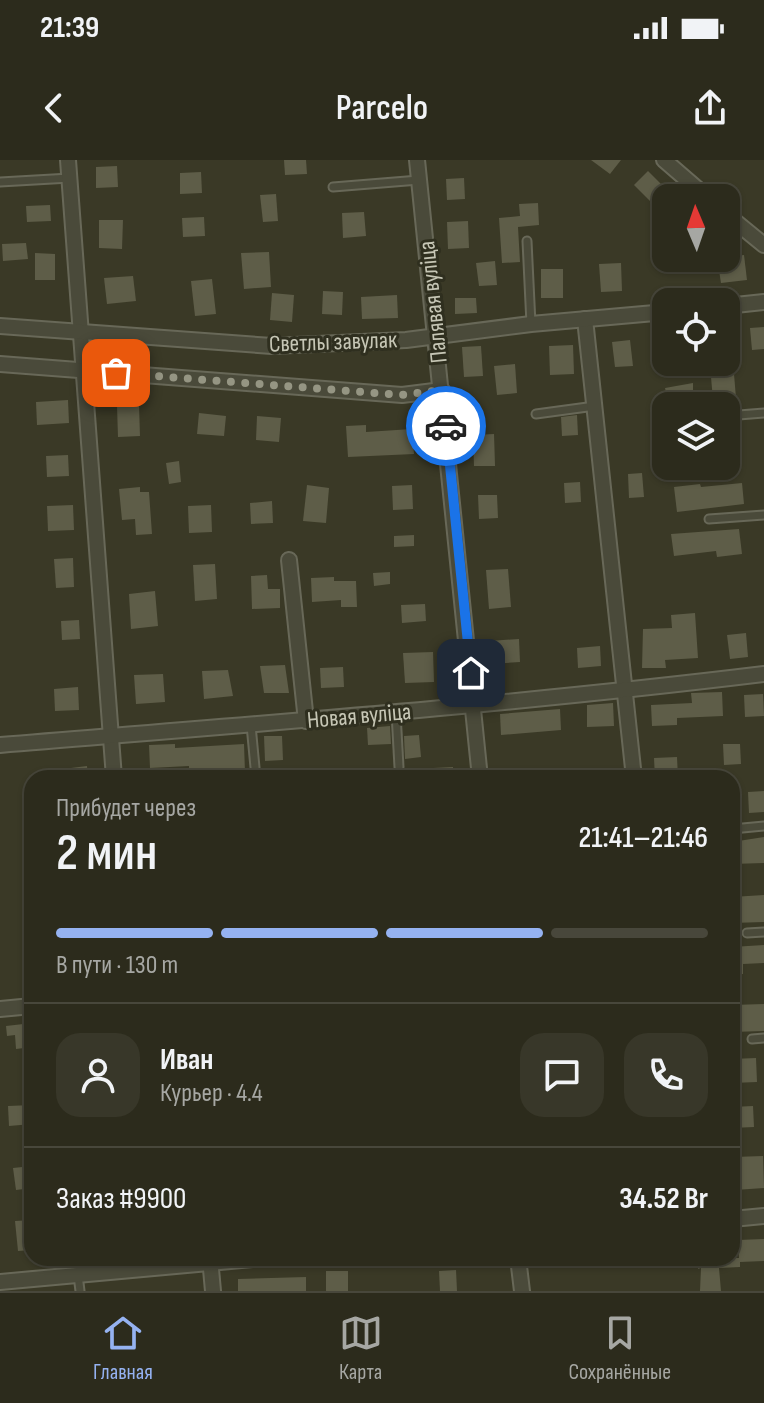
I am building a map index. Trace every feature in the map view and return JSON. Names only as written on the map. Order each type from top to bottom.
[{"type":"street","points":[[68,160],[114,770]]},
{"type":"street","name":"Палявая вуліца","points":[[417,160],[479,770]]},
{"type":"street","points":[[664,160],[692,184]]},
{"type":"street","points":[[740,225],[764,245]]},
{"type":"street","points":[[740,305],[764,302]]},
{"type":"street","name":"Светлы завулак","points":[[0,326],[272,346],[406,340],[652,313]]},
{"type":"street","points":[[585,319],[633,770]]},
{"type":"street","name":"Светлы завулак","points":[[0,364],[402,395],[442,390]]},
{"type":"street","points":[[289,560],[306,721]]},
{"type":"street","name":"Новая вуліца","points":[[0,745],[396,713],[764,674]]},
{"type":"street","points":[[0,1009],[24,1007]]},
{"type":"street","points":[[740,1218],[764,1216]]},
{"type":"street","points":[[0,1282],[157,1266]]},
{"type":"street","points":[[211,1266],[213,1291]]},
{"type":"street","points":[[519,1266],[522,1291]]},
{"type":"lane","points":[[0,182],[70,178]]},
{"type":"lane","points":[[333,187],[419,180]]},
{"type":"lane","points":[[527,241],[531,324]]},
{"type":"lane","points":[[536,414],[595,406]]},
{"type":"lane","points":[[740,415],[764,413]]},
{"type":"lane","points":[[709,519],[764,515]]},
{"type":"lane","points":[[396,713],[399,767]]},
{"type":"lane","points":[[251,725],[255,770]]},
{"type":"lane","points":[[740,828],[764,826]]},
{"type":"lane","points":[[747,933],[764,932]]},
{"type":"lane","points":[[752,1039],[764,1038]]},
{"type":"lane","points":[[78,1275],[80,1291]]},
{"type":"building","points":[[284,160],[306,160],[307,174],[285,175]]},
{"type":"building","points":[[591,160],[621,160],[610,174]]},
{"type":"building","points":[[117,166],[118,187],[96,188],[96,167]]},
{"type":"building","points":[[648,171],[661,184],[652,184],[652,203],[634,185]]},
{"type":"building","points":[[201,172],[202,193],[180,194],[180,173]]},
{"type":"building","points":[[464,178],[465,199],[447,200],[446,179]]},
{"type":"building","points":[[276,194],[278,221],[263,222],[260,195]]},
{"type":"building","points":[[538,203],[539,225],[518,227],[520,262],[502,263],[499,218],[520,216],[519,204]]},
{"type":"building","points":[[50,205],[51,221],[27,222],[26,206]]},
{"type":"building","points":[[364,212],[366,236],[343,238],[342,213]]},
{"type":"building","points":[[204,217],[205,236],[183,237],[182,218]]},
{"type":"building","points":[[99,220],[123,220],[122,249],[99,248]]},
{"type":"building","points":[[468,221],[469,248],[448,249],[447,222]]},
{"type":"building","points":[[26,243],[28,259],[3,261],[2,244]]},
{"type":"building","points":[[269,252],[271,287],[244,289],[241,253]]},
{"type":"building","points":[[35,253],[55,254],[55,280],[35,280]]},
{"type":"building","points":[[740,255],[744,255],[747,280],[721,283],[719,272],[740,272]]},
{"type":"building","points":[[495,261],[497,285],[479,286],[476,263]]},
{"type":"building","points":[[621,263],[622,291],[601,292],[599,264]]},
{"type":"building","points":[[541,269],[563,269],[563,298],[541,298]]},
{"type":"building","points":[[133,276],[136,301],[107,304],[104,278]]},
{"type":"building","points":[[212,279],[216,314],[195,316],[191,281]]},
{"type":"building","points":[[323,291],[343,292],[342,315],[322,314]]},
{"type":"building","points":[[272,293],[294,295],[292,322],[270,320]]},
{"type":"building","points":[[397,295],[398,318],[362,319],[361,297]]},
{"type":"building","points":[[455,298],[476,298],[477,313],[455,314]]},
{"type":"building","points":[[764,327],[764,349],[752,350],[750,328]]},
{"type":"building","points":[[630,340],[633,366],[615,367],[612,342]]},
{"type":"building","points":[[573,345],[574,374],[550,375],[549,346]]},
{"type":"building","points":[[481,346],[483,376],[464,377],[462,347]]},
{"type":"building","points":[[515,364],[517,393],[497,395],[494,366]]},
{"type":"building","points":[[734,376],[736,392],[712,392],[711,377]]},
{"type":"building","points":[[693,383],[693,392],[666,392],[665,388]]},
{"type":"building","points":[[68,400],[69,423],[37,425],[36,402]]},
{"type":"building","points":[[139,405],[140,436],[118,437],[117,406]]},
{"type":"building","points":[[199,413],[226,416],[224,436],[197,434]]},
{"type":"building","points":[[577,415],[578,435],[562,436],[561,417]]},
{"type":"building","points":[[257,416],[281,418],[279,442],[256,440]]},
{"type":"building","points":[[366,425],[366,432],[412,429],[414,454],[348,457],[346,426]]},
{"type":"building","points":[[494,434],[495,466],[474,466],[473,435]]},
{"type":"building","points":[[68,455],[69,476],[47,477],[46,456]]},
{"type":"building","points":[[179,461],[181,482],[169,484],[166,463]]},
{"type":"building","points":[[642,473],[644,497],[629,498],[628,474]]},
{"type":"building","points":[[580,482],[581,502],[565,503],[564,483]]},
{"type":"building","points":[[742,483],[744,504],[677,512],[674,487]]},
{"type":"building","points":[[307,485],[329,488],[326,523],[303,521]]},
{"type":"building","points":[[412,485],[413,509],[393,510],[392,486]]},
{"type":"building","points":[[140,487],[140,492],[149,492],[152,534],[136,535],[135,519],[122,520],[119,489]]},
{"type":"building","points":[[478,495],[497,495],[498,518],[479,519]]},
{"type":"building","points":[[272,501],[273,523],[251,524],[250,503]]},
{"type":"building","points":[[73,505],[74,530],[48,531],[47,506]]},
{"type":"building","points":[[211,505],[212,532],[189,533],[188,506]]},
{"type":"building","points":[[739,529],[742,554],[717,557],[716,551],[674,556],[671,534]]},
{"type":"building","points":[[414,535],[414,546],[394,547],[394,536]]},
{"type":"building","points":[[73,558],[74,587],[56,588],[54,559]]},
{"type":"building","points":[[215,564],[217,599],[195,601],[193,565]]},
{"type":"building","points":[[508,569],[511,607],[489,609],[486,570]]},
{"type":"building","points":[[390,572],[390,584],[374,586],[373,573]]},
{"type":"building","points":[[267,575],[268,589],[280,589],[280,608],[252,609],[251,576]]},
{"type":"building","points":[[334,577],[334,581],[356,581],[357,607],[341,607],[341,600],[312,602],[311,578]]},
{"type":"building","points":[[155,591],[158,626],[131,629],[129,594]]},
{"type":"building","points":[[425,604],[426,621],[402,623],[401,605]]},
{"type":"building","points":[[695,613],[698,658],[665,660],[666,668],[642,668],[643,629],[672,628],[671,615]]},
{"type":"building","points":[[79,620],[80,639],[62,640],[61,621]]},
{"type":"building","points":[[746,633],[748,657],[730,659],[727,635]]},
{"type":"building","points":[[519,639],[520,662],[490,664],[489,641]]},
{"type":"building","points":[[600,646],[601,666],[578,668],[577,648]]},
{"type":"building","points":[[433,652],[434,682],[405,683],[403,653]]},
{"type":"building","points":[[285,665],[289,693],[264,693],[260,666]]},
{"type":"building","points":[[343,667],[344,687],[321,688],[320,668]]},
{"type":"building","points":[[228,670],[233,696],[204,699],[202,671]]},
{"type":"building","points":[[163,674],[165,702],[136,704],[134,675]]},
{"type":"building","points":[[78,687],[79,710],[55,711],[54,689]]},
{"type":"building","points":[[722,692],[723,716],[677,718],[677,725],[652,726],[651,705],[692,703],[691,693]]},
{"type":"building","points":[[763,694],[764,716],[745,717],[744,695]]},
{"type":"building","points":[[613,703],[614,726],[587,727],[587,705]]},
{"type":"building","points":[[560,709],[561,730],[501,735],[500,714]]},
{"type":"building","points":[[390,726],[391,744],[368,745],[367,728]]},
{"type":"building","points":[[419,735],[421,757],[405,759],[404,736]]},
{"type":"building","points":[[264,736],[282,736],[283,760],[265,761]]},
{"type":"building","points":[[175,744],[175,748],[244,744],[245,770],[189,770],[189,766],[150,768],[149,745]]},
{"type":"building","points":[[723,744],[740,744],[741,764],[724,765]]},
{"type":"building","points":[[677,757],[678,770],[655,770],[654,758]]},
{"type":"building","points":[[87,766],[87,770],[55,770]]},
{"type":"building","points":[[453,767],[453,770],[433,770]]},
{"type":"building","points":[[764,791],[764,812],[749,813],[748,792]]},
{"type":"building","points":[[764,837],[764,863],[740,864],[740,841]]},
{"type":"building","points":[[764,895],[764,922],[740,923],[740,896]]},
{"type":"building","points":[[764,945],[764,963],[743,964],[743,974],[740,974],[740,946]]},
{"type":"building","points":[[764,1004],[764,1031],[740,1032],[740,1005]]},
{"type":"building","points":[[24,1024],[24,1048],[16,1049],[15,1035],[7,1036],[6,1026]]},
{"type":"building","points":[[756,1058],[757,1082],[740,1083],[740,1059]]},
{"type":"building","points":[[24,1105],[24,1125],[9,1126],[8,1106]]},
{"type":"building","points":[[753,1106],[754,1127],[740,1128],[740,1107]]},
{"type":"building","points":[[763,1156],[764,1188],[740,1190],[740,1157]]},
{"type":"building","points":[[24,1167],[24,1189],[16,1190],[13,1168]]},
{"type":"building","points":[[24,1220],[24,1251],[18,1251],[15,1221]]},
{"type":"building","points":[[764,1239],[764,1261],[740,1262],[740,1240]]},
{"type":"building","points":[[698,1266],[740,1266],[719,1268],[721,1291],[700,1291],[701,1268],[698,1269]]},
{"type":"building","points":[[456,1270],[457,1291],[440,1291],[439,1271]]},
{"type":"building","points":[[326,1271],[348,1271],[348,1291],[326,1291]]},
{"type":"building","points":[[306,1277],[306,1291],[238,1291],[238,1279]]},
{"type":"way so far","points":[[116,373],[402,395],[442,390],[446,426]]},
{"type":"route","points":[[446,426],[471,673]]}]
